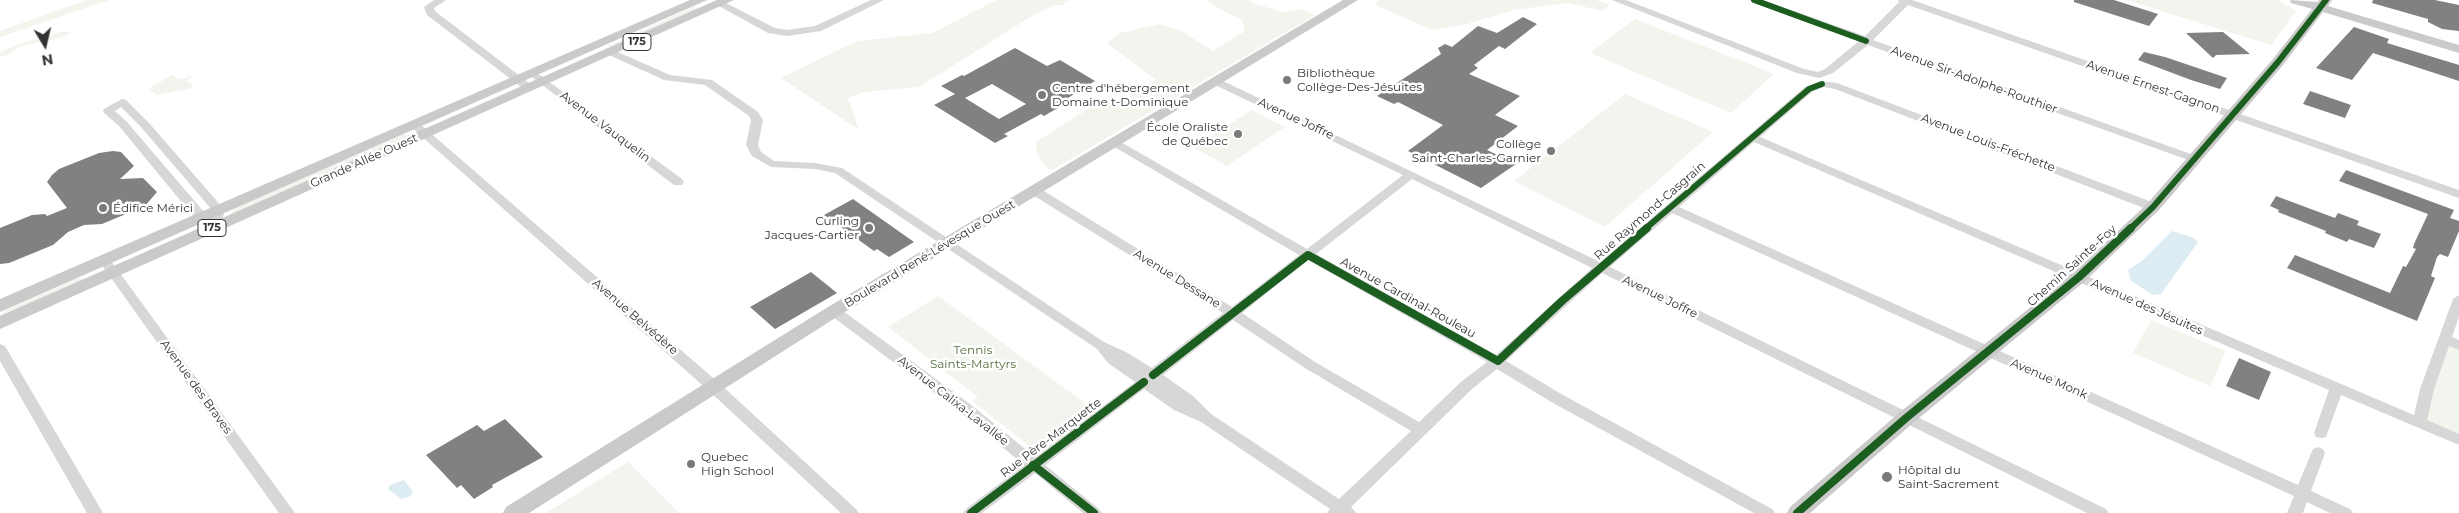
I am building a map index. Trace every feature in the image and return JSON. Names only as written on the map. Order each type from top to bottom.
[{"type":"main road","name":"Grande Allée Ouest","points":[[523,84],[533,73],[701,0]]},
{"type":"main road","name":"Boulevard René-Lévesque Ouest","points":[[513,513],[834,311],[1352,0]]},
{"type":"main road","points":[[2296,0],[2323,4],[2459,49]]},
{"type":"main road","name":"Grande Allée Ouest","points":[[0,323],[109,267],[208,223],[523,84],[545,81],[613,53],[724,2]]},
{"type":"main road","name":"Chemin Sainte-Foy","points":[[1797,513],[1906,418],[2079,277],[2153,207],[2278,62],[2323,4]]},
{"type":"main road","name":"Grande Allée Ouest","points":[[208,223],[219,211],[420,130]]},
{"type":"main road","name":"Grande Allée Ouest","points":[[0,306],[109,267]]},
{"type":"street","points":[[441,0],[429,7],[431,13],[523,84]]},
{"type":"street","points":[[724,2],[772,31],[787,33],[817,29],[879,0]]},
{"type":"street","name":"Avenue Louis-Fréchette","points":[[1617,0],[1633,2],[1801,72],[2153,207]]},
{"type":"street","name":"Avenue Sir-Adolphe-Routhier","points":[[1754,0],[2195,159]]},
{"type":"street","name":"Rue Raymond-Casgrain","points":[[1341,511],[1467,385],[1498,362],[1562,301],[1828,71],[1866,41],[1905,1]]},
{"type":"street","name":"Avenue Ernest-Gagnon","points":[[1905,1],[2459,194]]},
{"type":"street","points":[[613,53],[668,78],[708,82],[754,114],[758,120],[752,145],[756,154],[771,164],[815,166],[838,170],[1099,345],[1113,360],[1148,378],[1179,406],[1206,418],[1341,511]]},
{"type":"street","name":"Avenue Vauquelin","points":[[533,73],[678,182]]},
{"type":"street","name":"Avenue Joffre","points":[[1217,82],[1411,174],[2102,513]]},
{"type":"street","points":[[208,223],[123,124],[108,111],[122,102],[145,125],[219,211]]},
{"type":"street","name":"Avenue Belvédère","points":[[420,130],[714,386],[852,513]]},
{"type":"street","name":"Avenue des Jésuites","points":[[1752,137],[2336,389],[2459,440]]},
{"type":"street","name":"Avenue Cardinal-Rouleau","points":[[1115,143],[1498,362],[1558,399],[1767,513]]},
{"type":"street","name":"Rue Père-Marquette","points":[[971,513],[1234,314],[1411,174]]},
{"type":"street","name":"Avenue Dessane","points":[[1035,191],[1234,314],[1310,365],[1421,430]]},
{"type":"street","name":"Avenue Monk","points":[[1670,208],[2345,513]]},
{"type":"street","name":"Avenue des Braves","points":[[109,267],[287,513]]},
{"type":"street","points":[[2419,423],[2427,389],[2452,342],[2459,299]]},
{"type":"street","name":"Avenue Calixa-Lavallée","points":[[834,311],[966,408],[1094,513]]},
{"type":"street","points":[[0,349],[94,513]]},
{"type":"street","points":[[2321,432],[2336,389]]},
{"type":"street","points":[[2295,513],[2318,453]]},
{"type":"green space","points":[[87,0],[109,0],[0,37],[0,31]]},
{"type":"green space","points":[[997,0],[1069,0],[1063,5],[1054,5],[1032,16],[919,87],[864,92],[848,98],[859,130],[781,78],[857,41],[932,33]]},
{"type":"green space","points":[[1207,0],[1249,0],[1255,4],[1283,12],[1301,9],[1315,15],[1052,170],[1046,167],[1037,154],[1036,142],[1102,100],[1121,102],[1156,80],[1107,43],[1120,33],[1160,24],[1180,30],[1213,51],[1245,31],[1242,20]]},
{"type":"green space","points":[[1378,0],[1596,0],[1610,5],[1603,11],[1568,3],[1513,10],[1467,24],[1433,30],[1375,5]]},
{"type":"green space","points":[[2126,0],[2278,0],[2296,11],[2271,45]]},
{"type":"green space","points":[[693,7],[700,8],[610,48],[608,46]]},
{"type":"green space","points":[[1635,19],[1774,74],[1731,113],[1590,53]]},
{"type":"green space","points":[[64,31],[69,32],[69,34],[21,46],[10,54],[0,57],[0,52],[19,44]]},
{"type":"green space","points":[[172,75],[179,79],[193,76],[187,81],[192,84],[192,88],[157,95],[148,89]]},
{"type":"green space","points":[[1625,94],[1713,132],[1605,227],[1514,181]]},
{"type":"green space","points":[[1252,110],[1285,127],[1227,166],[1193,147]]},
{"type":"green space","points":[[402,135],[411,135],[233,214],[231,213],[235,208]]},
{"type":"green space","points":[[84,278],[86,280],[0,316],[4,311],[76,279]]},
{"type":"green space","name":"Tennis Saints-Martyrs","points":[[938,296],[1090,407],[1033,449],[972,401],[978,397],[888,327]]},
{"type":"green space","points":[[2151,320],[2226,351],[2210,386],[2133,353]]},
{"type":"green space","points":[[2446,340],[2459,345],[2459,440],[2419,423]]},
{"type":"green space","points":[[628,462],[679,513],[546,513]]},
{"type":"shaded area","points":[[2172,231],[2194,238],[2198,242],[2161,294],[2153,295],[2131,281],[2128,270],[2142,261]]},
{"type":"shaded area","points":[[404,480],[413,492],[409,497],[401,499],[388,489],[390,485]]},
{"type":"building","points":[[2074,0],[2114,0],[2158,14],[2149,26],[2074,2]]},
{"type":"building","points":[[2373,0],[2435,0],[2459,5],[2459,31],[2442,29],[2428,22],[2428,19],[2372,3]]},
{"type":"building","name":"Collège Saint-Charles-Garnier","points":[[1523,17],[1537,24],[1505,49],[1499,46],[1474,65],[1478,68],[1469,74],[1520,96],[1495,115],[1518,126],[1487,150],[1516,164],[1481,188],[1408,151],[1443,125],[1398,102],[1394,104],[1377,96],[1441,54],[1438,48],[1445,44],[1452,47],[1478,26],[1497,33]]},
{"type":"building","points":[[2354,27],[2389,39],[2387,43],[2459,65],[2459,81],[2373,53],[2352,80],[2316,68]]},
{"type":"building","points":[[2223,32],[2250,54],[2216,55],[2213,58],[2186,33]]},
{"type":"building","name":"Centre d'hébergement Domaine t-Dominique","points":[[1015,48],[1047,66],[1060,60],[1095,81],[1060,103],[1063,105],[1044,116],[1041,114],[1004,134],[1008,136],[995,143],[934,105],[955,94],[941,86],[962,75],[964,76]],"holes":[[[992,84],[1026,104],[999,119],[965,98]]]},
{"type":"building","points":[[2144,52],[2165,57],[2227,78],[2220,89],[2191,80],[2138,60]]},
{"type":"building","points":[[2310,91],[2351,105],[2345,118],[2303,104]]},
{"type":"building","name":"Édifice Mérici","points":[[121,152],[134,166],[120,179],[143,178],[157,192],[145,206],[102,224],[84,225],[68,232],[53,245],[9,263],[0,264],[0,228],[32,215],[45,214],[47,216],[67,208],[47,182],[52,175],[59,169],[99,153]]},
{"type":"building","points":[[2346,170],[2454,210],[2450,218],[2459,221],[2459,231],[2448,257],[2440,254],[2437,257],[2431,276],[2435,278],[2417,321],[2287,268],[2295,255],[2390,293],[2403,266],[2406,267],[2416,249],[2413,248],[2414,244],[2428,214],[2339,181]]},
{"type":"building","points":[[2276,196],[2335,218],[2338,213],[2359,221],[2357,225],[2381,234],[2374,248],[2349,239],[2347,242],[2325,233],[2326,231],[2278,212],[2279,210],[2270,206]]},
{"type":"building","name":"Curling Jacques-Cartier","points":[[853,199],[914,242],[889,257],[877,249],[874,251],[824,215]]},
{"type":"building","points":[[811,272],[837,293],[775,329],[750,307]]},
{"type":"building","points":[[2239,358],[2271,372],[2259,400],[2226,386]]},
{"type":"building","points":[[505,419],[543,457],[492,485],[493,487],[474,499],[461,485],[457,488],[426,455],[477,425],[484,431]]},
{"type":"cycle path","points":[[1754,0],[1866,41]]},
{"type":"cycle path","points":[[1797,513],[1906,418],[2079,277],[2153,207],[2278,62],[2326,0]]},
{"type":"cycle path","points":[[1153,375],[1308,255],[1498,361],[1562,301],[1752,137],[1809,89],[1822,84]]},
{"type":"cycle path","points":[[971,513],[1144,382]]},
{"type":"cycle path","points":[[1033,465],[1094,513]]},
{"type":"place","name":"Bibliothèque Collège-Des-Jésuites","points":[[1287,80]]},
{"type":"place","name":"Centre d'hébergement Domaine t-Dominique","points":[[1042,95]]},
{"type":"place","name":"École Oraliste de Québec","points":[[1238,134]]},
{"type":"place","name":"Collège Saint-Charles-Garnier","points":[[1551,151]]},
{"type":"place","name":"Édifice Mérici","points":[[103,208]]},
{"type":"place","name":"Curling Jacques-Cartier","points":[[869,228]]},
{"type":"place","name":"Quebec High School","points":[[691,464]]},
{"type":"place","name":"Hôpital du Saint-Sacrement","points":[[1887,477]]}]
